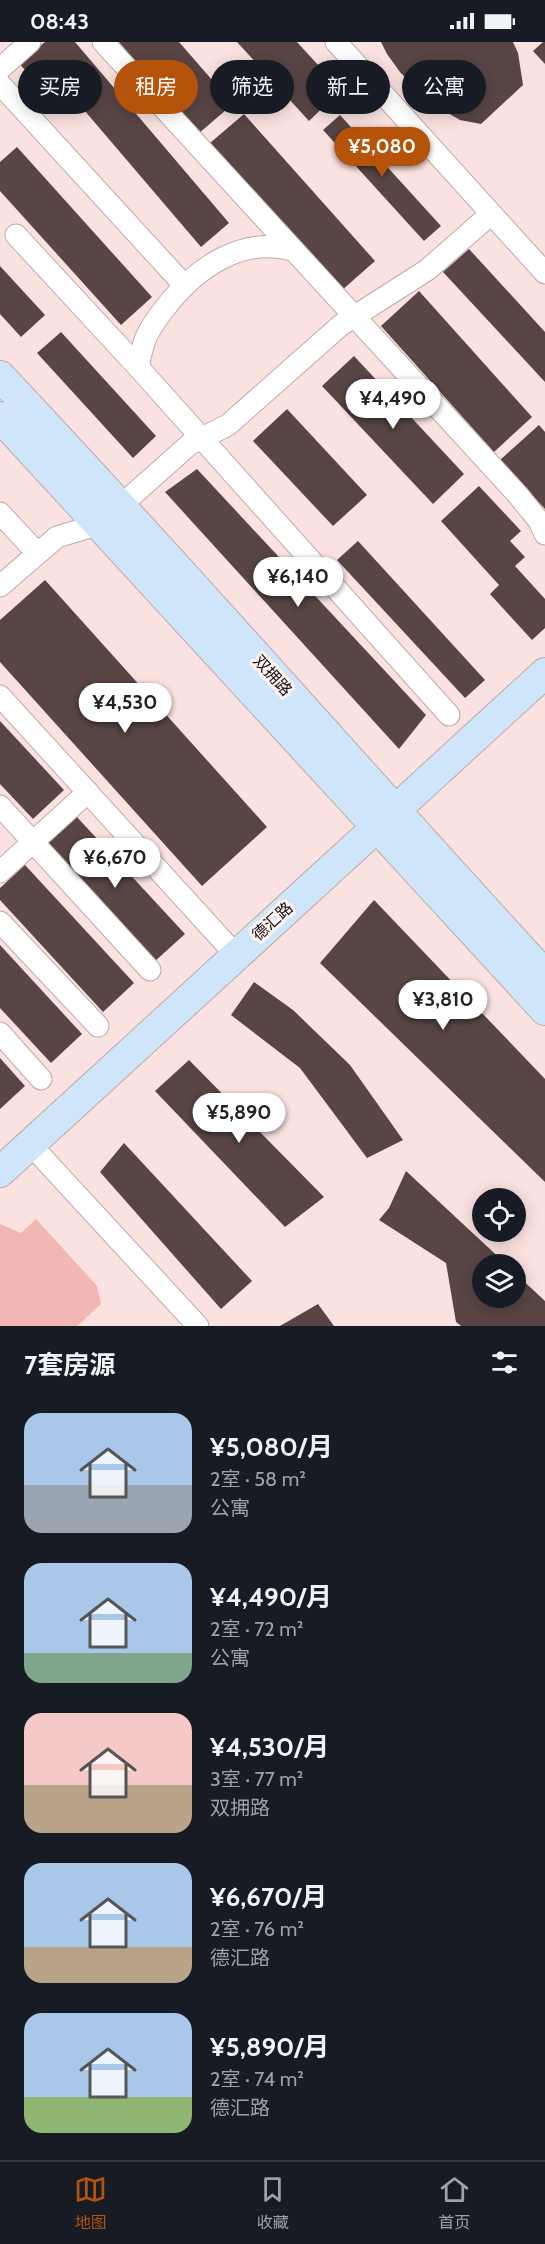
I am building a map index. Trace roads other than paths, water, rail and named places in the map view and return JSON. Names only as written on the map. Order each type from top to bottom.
[{"type":"main road","name":"双拥路","points":[[0,376],[111,514],[386,819],[545,1010]]},
{"type":"main road","name":"双拥路","points":[[0,417],[111,514]]},
{"type":"main road","name":"德汇路","points":[[11,1156],[545,673]]},
{"type":"main road","name":"双拥路","points":[[386,819],[545,975]]},
{"type":"street","points":[[0,69],[30,42]]},
{"type":"street","points":[[103,42],[518,495],[545,534]]},
{"type":"street","points":[[336,42],[545,273]]},
{"type":"street","points":[[0,84],[184,285]]},
{"type":"street","points":[[0,586],[57,537],[111,514],[189,444],[228,425],[341,325],[427,270],[491,214]]},
{"type":"street","points":[[16,235],[138,367],[449,715]]},
{"type":"street","points":[[138,367],[145,338],[160,314],[184,285],[208,266],[240,250],[258,246],[276,246],[293,250]]},
{"type":"street","points":[[0,513],[37,553]]},
{"type":"street","points":[[0,696],[235,954]]},
{"type":"street","points":[[0,872],[87,792]]},
{"type":"street","points":[[0,806],[150,970]]},
{"type":"street","points":[[0,922],[98,1026]]},
{"type":"street","points":[[0,1033],[41,1079]]},
{"type":"street","points":[[11,1156],[198,1326]]}]
